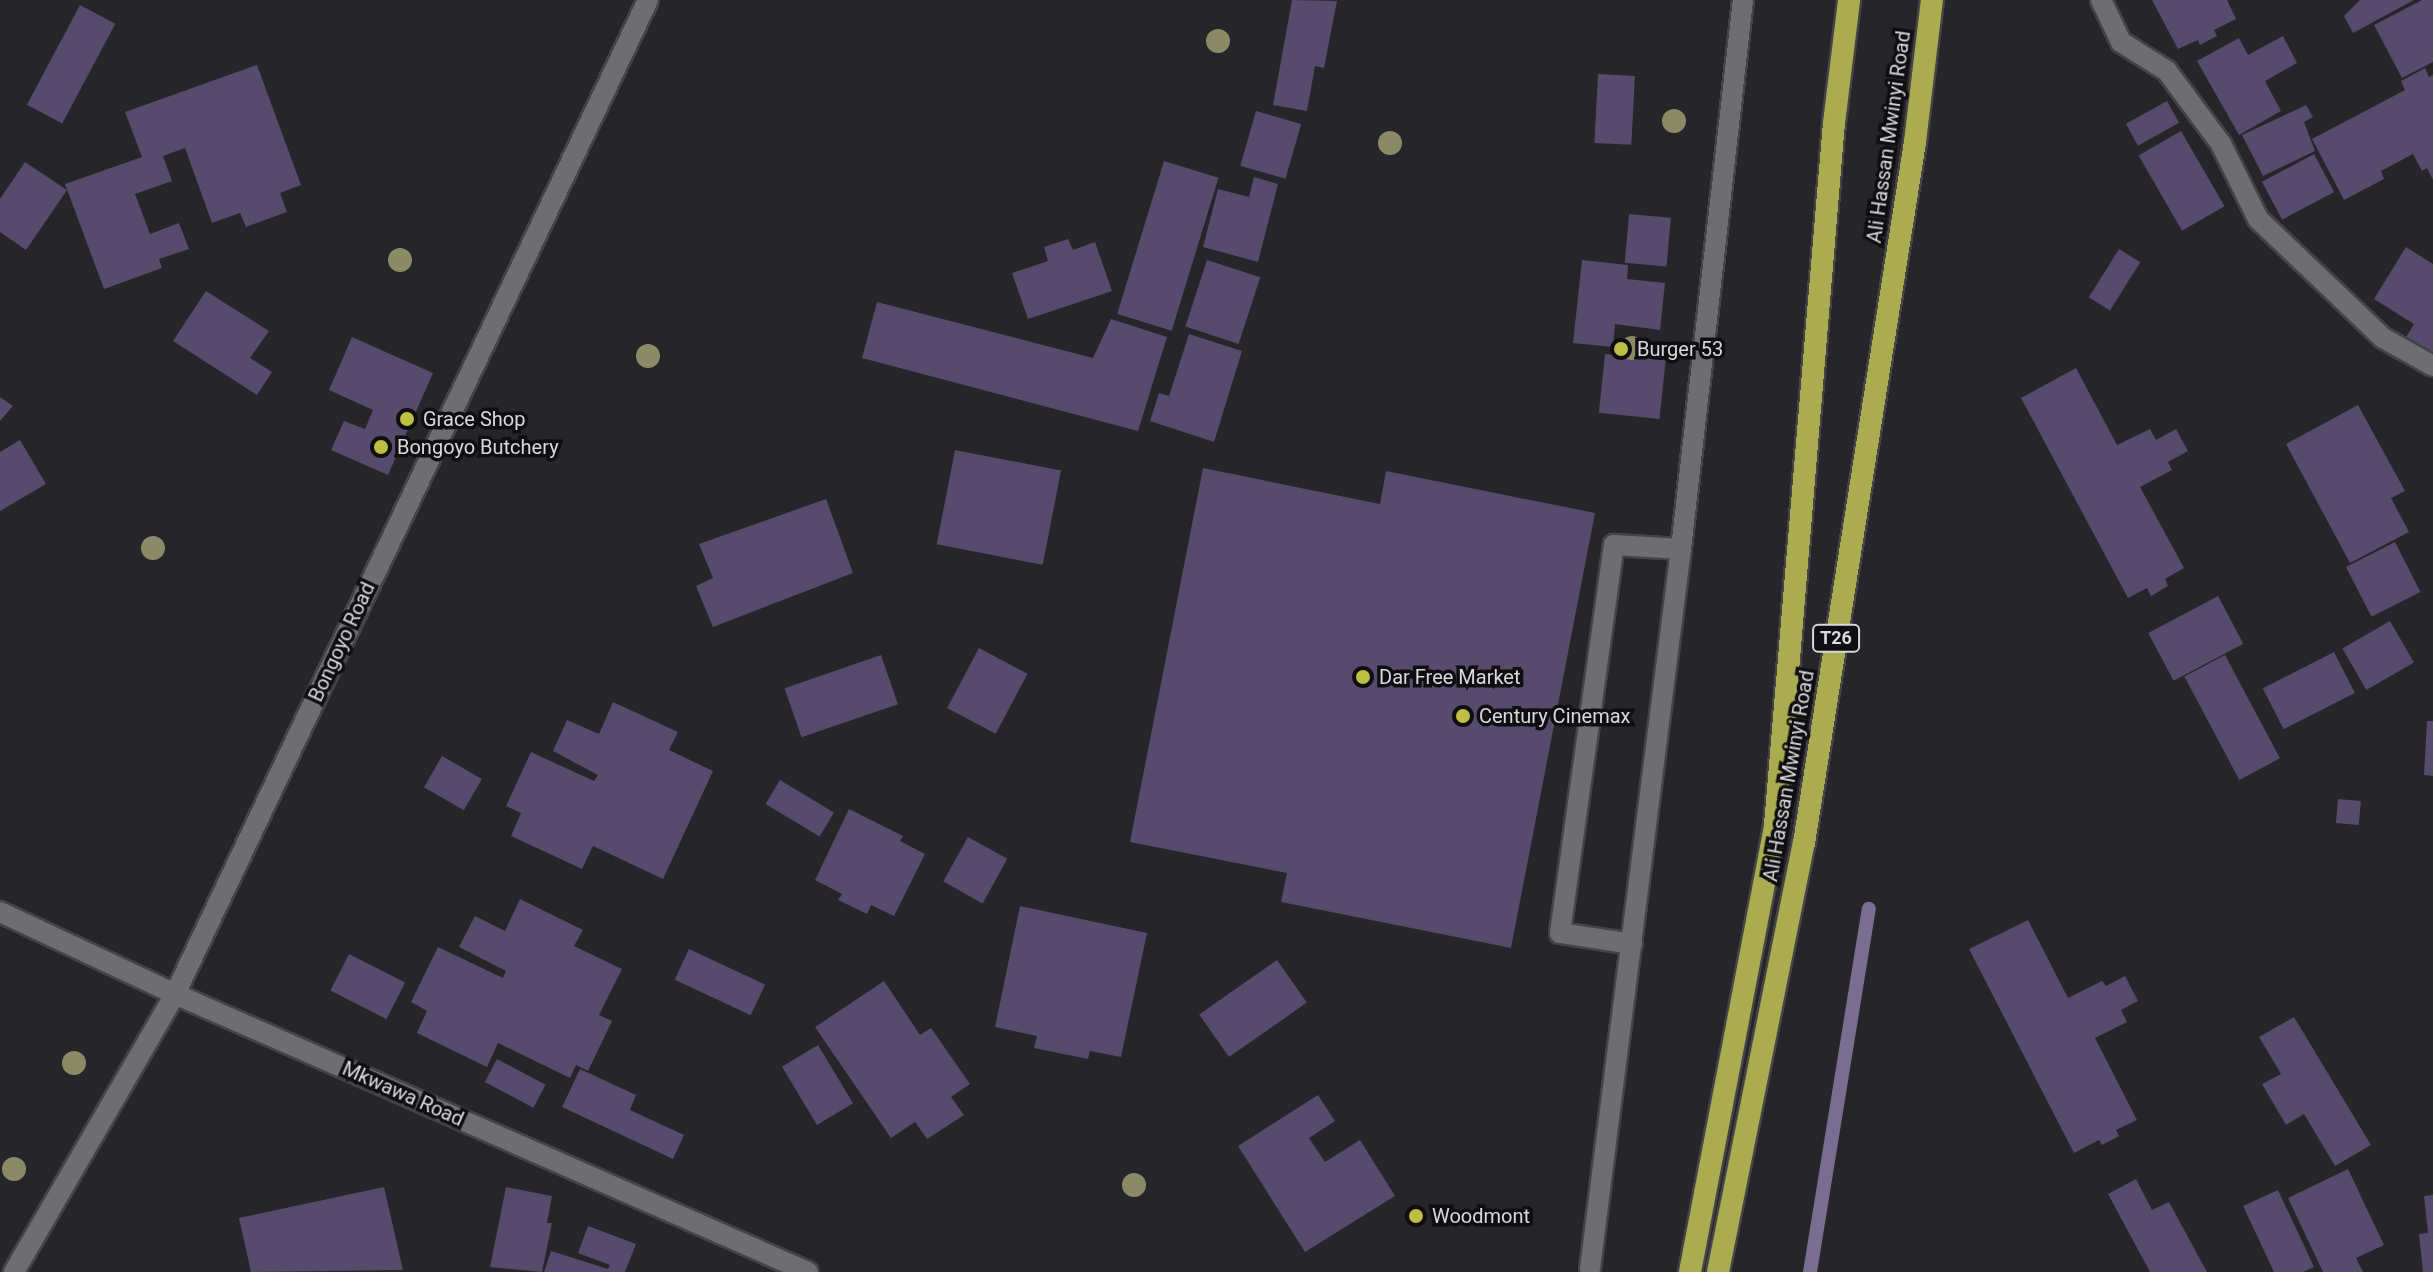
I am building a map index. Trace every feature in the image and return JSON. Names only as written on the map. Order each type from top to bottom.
[{"type":"highway","name":"Ali Hassan Mwinyi Road","points":[[1690,1272],[1775,825],[1831,155],[1849,0]]},
{"type":"highway","name":"Ali Hassan Mwinyi Road","points":[[1718,1272],[1804,843],[1915,142],[1932,0]]},
{"type":"street","name":"Bongoyo Road","points":[[14,1272],[175,994],[648,0]]},
{"type":"street","points":[[1590,1269],[1681,549],[1743,0]]},
{"type":"street","points":[[2101,0],[2121,42],[2167,71],[2221,144],[2258,219],[2383,338],[2433,366]]},
{"type":"street","points":[[1632,944],[1560,933],[1614,545],[1681,549]]},
{"type":"street","name":"Mkwawa Road","points":[[0,912],[175,994],[808,1272]]},
{"type":"building","points":[[1292,0],[1337,1],[1324,68],[1315,66],[1307,111],[1273,105]]},
{"type":"building","points":[[2152,0],[2227,0],[2236,19],[2214,30],[2217,36],[2200,45],[2198,40],[2178,49]]},
{"type":"building","points":[[2360,0],[2414,0],[2353,33],[2344,16]]},
{"type":"building","points":[[2422,0],[2433,0],[2433,62],[2402,78],[2374,25]]},
{"type":"building","points":[[80,5],[115,24],[62,124],[27,105]]},
{"type":"building","points":[[2283,36],[2297,63],[2265,81],[2281,111],[2239,135],[2197,61],[2239,38],[2248,55]]},
{"type":"building","points":[[257,65],[301,185],[280,193],[287,212],[246,227],[240,213],[212,223],[185,148],[163,156],[172,181],[135,194],[150,234],[179,223],[189,249],[159,259],[162,268],[104,289],[65,184],[142,157],[125,112]]},
{"type":"building","points":[[2425,68],[2429,77],[2433,75],[2433,180],[2427,168],[2422,171],[2413,154],[2381,171],[2384,179],[2344,200],[2312,139],[2405,90],[2401,81]]},
{"type":"building","points":[[1598,74],[1635,76],[1631,145],[1594,143]]},
{"type":"building","points":[[2167,101],[2179,123],[2138,146],[2126,124]]},
{"type":"building","points":[[2306,105],[2313,117],[2304,122],[2315,151],[2263,176],[2242,135]]},
{"type":"building","points":[[1256,111],[1301,124],[1285,179],[1240,166]]},
{"type":"building","points":[[2181,131],[2224,206],[2182,231],[2139,156]]},
{"type":"building","points":[[2314,154],[2334,192],[2282,220],[2262,182]]},
{"type":"building","points":[[1164,161],[1219,178],[1172,331],[1117,314]]},
{"type":"building","points":[[25,162],[67,190],[26,250],[0,232],[0,199]]},
{"type":"building","points":[[1254,177],[1278,184],[1258,262],[1203,247],[1218,189],[1249,197]]},
{"type":"building","points":[[1629,214],[1671,218],[1667,266],[1625,263]]},
{"type":"building","points":[[1068,239],[1073,250],[1095,242],[1112,291],[1028,319],[1012,273],[1048,261],[1044,247]]},
{"type":"building","points":[[2406,247],[2433,264],[2433,356],[2405,339],[2414,324],[2374,299]]},
{"type":"building","points":[[2119,249],[2140,262],[2110,311],[2089,297]]},
{"type":"building","points":[[1207,260],[1260,277],[1239,344],[1185,327]]},
{"type":"building","points":[[1582,260],[1628,265],[1627,279],[1665,283],[1660,330],[1615,324],[1613,347],[1573,343]]},
{"type":"building","points":[[206,291],[269,331],[250,358],[272,372],[257,395],[173,341]]},
{"type":"building","points":[[877,302],[1093,358],[1111,319],[1167,337],[1138,431],[862,358]]},
{"type":"building","points":[[1189,334],[1242,351],[1214,442],[1150,421],[1159,393],[1169,396]]},
{"type":"building","points":[[352,337],[433,373],[388,475],[331,450],[344,421],[365,429],[373,410],[329,390]]},
{"type":"building","points":[[1605,354],[1666,360],[1659,419],[1599,413]]},
{"type":"building","points":[[2076,368],[2117,445],[2150,429],[2156,440],[2176,429],[2188,451],[2168,462],[2172,470],[2140,487],[2184,568],[2165,579],[2168,586],[2151,596],[2147,588],[2128,598],[2021,398]]},
{"type":"building","points":[[0,397],[13,406],[0,421]]},
{"type":"building","points":[[2358,405],[2405,491],[2391,498],[2409,532],[2350,563],[2286,444]]},
{"type":"building","points":[[20,440],[46,484],[0,511],[0,452]]},
{"type":"building","points":[[955,450],[1061,471],[1043,565],[937,544]]},
{"type":"building","name":"Dar Free Market","points":[[1203,468],[1380,504],[1386,471],[1595,513],[1511,948],[1281,902],[1287,873],[1130,842]]},
{"type":"building","points":[[826,499],[853,573],[713,627],[696,586],[713,578],[699,544]]},
{"type":"building","points":[[2395,542],[2420,592],[2371,617],[2346,567]]},
{"type":"building","points":[[2218,596],[2243,644],[2174,681],[2148,633]]},
{"type":"building","points":[[2390,621],[2414,663],[2366,690],[2342,648]]},
{"type":"building","points":[[979,648],[1028,674],[996,734],[947,708]]},
{"type":"building","points":[[2334,652],[2355,693],[2284,729],[2263,688]]},
{"type":"building","points":[[881,655],[898,704],[801,737],[785,688]]},
{"type":"building","points":[[2225,655],[2280,758],[2239,780],[2184,677]]},
{"type":"building","points":[[613,702],[678,732],[669,750],[713,771],[663,879],[593,846],[582,869],[511,836],[521,813],[506,806],[531,752],[594,781],[598,775],[553,751],[567,720],[599,734]]},
{"type":"building","points":[[2427,721],[2433,721],[2433,776],[2424,775]]},
{"type":"building","points":[[442,756],[482,779],[464,810],[424,787]]},
{"type":"building","points":[[780,780],[834,812],[820,836],[766,804]]},
{"type":"building","points":[[2338,799],[2361,801],[2359,825],[2336,823]]},
{"type":"building","points":[[849,809],[903,836],[900,841],[925,854],[894,916],[871,905],[867,914],[838,900],[842,894],[815,880]]},
{"type":"building","points":[[968,837],[1007,859],[983,903],[943,882]]},
{"type":"building","points":[[520,899],[583,930],[574,946],[622,969],[599,1015],[612,1021],[588,1071],[576,1065],[570,1078],[498,1043],[487,1067],[417,1033],[427,1011],[411,1002],[438,947],[503,978],[506,971],[459,947],[475,916],[505,931]]},
{"type":"building","points":[[1020,906],[1147,933],[1121,1057],[1090,1051],[1088,1059],[1034,1048],[1037,1036],[995,1027]]},
{"type":"building","points":[[2028,920],[2068,998],[2102,981],[2106,986],[2125,976],[2138,1001],[2121,1010],[2127,1022],[2095,1038],[2137,1120],[2116,1130],[2119,1136],[2102,1145],[2099,1140],[2074,1153],[1969,949]]},
{"type":"building","points":[[689,949],[765,984],[751,1015],[675,980]]},
{"type":"building","points":[[349,954],[405,983],[387,1019],[330,991]]},
{"type":"building","points":[[1277,960],[1307,1003],[1229,1057],[1199,1014]]},
{"type":"building","points":[[884,981],[920,1035],[931,1028],[970,1084],[951,1097],[964,1115],[927,1139],[915,1122],[891,1138],[815,1027]]},
{"type":"building","points":[[2294,1017],[2371,1145],[2335,1166],[2304,1114],[2286,1125],[2262,1084],[2281,1074],[2259,1037]]},
{"type":"building","points":[[818,1045],[853,1103],[817,1125],[782,1067]]},
{"type":"building","points":[[497,1059],[546,1085],[533,1108],[485,1082]]},
{"type":"building","points":[[580,1069],[636,1095],[630,1110],[684,1135],[673,1159],[562,1107]]},
{"type":"building","points":[[1318,1095],[1335,1121],[1309,1138],[1325,1162],[1360,1140],[1395,1196],[1305,1252],[1238,1146]]},
{"type":"building","points":[[2348,1169],[2384,1245],[2356,1258],[2363,1272],[2323,1272],[2288,1198]]},
{"type":"building","points":[[2136,1179],[2152,1210],[2169,1202],[2207,1272],[2150,1272],[2108,1194]]},
{"type":"building","points":[[384,1187],[403,1270],[251,1272],[239,1218]]},
{"type":"building","points":[[506,1187],[552,1196],[547,1223],[552,1223],[542,1272],[490,1267]]},
{"type":"building","points":[[2278,1190],[2314,1267],[2303,1272],[2274,1272],[2243,1206]]},
{"type":"building","points":[[2433,1195],[2433,1272],[2423,1272],[2419,1234],[2428,1233],[2424,1196]]},
{"type":"building","points":[[588,1226],[636,1244],[625,1272],[544,1272],[551,1251],[608,1269],[610,1265],[578,1253]]},
{"type":"waterway","points":[[1810,1272],[1869,909]]},
{"type":"place","name":"Burger 53","points":[[1621,349]]},
{"type":"place","name":"Grace Shop","points":[[407,419]]},
{"type":"place","name":"Bongoyo Butchery","points":[[381,447]]},
{"type":"place","name":"Dar Free Market","points":[[1363,677]]},
{"type":"place","name":"Century Cinemax","points":[[1463,716]]},
{"type":"place","name":"Woodmont","points":[[1416,1216]]}]
